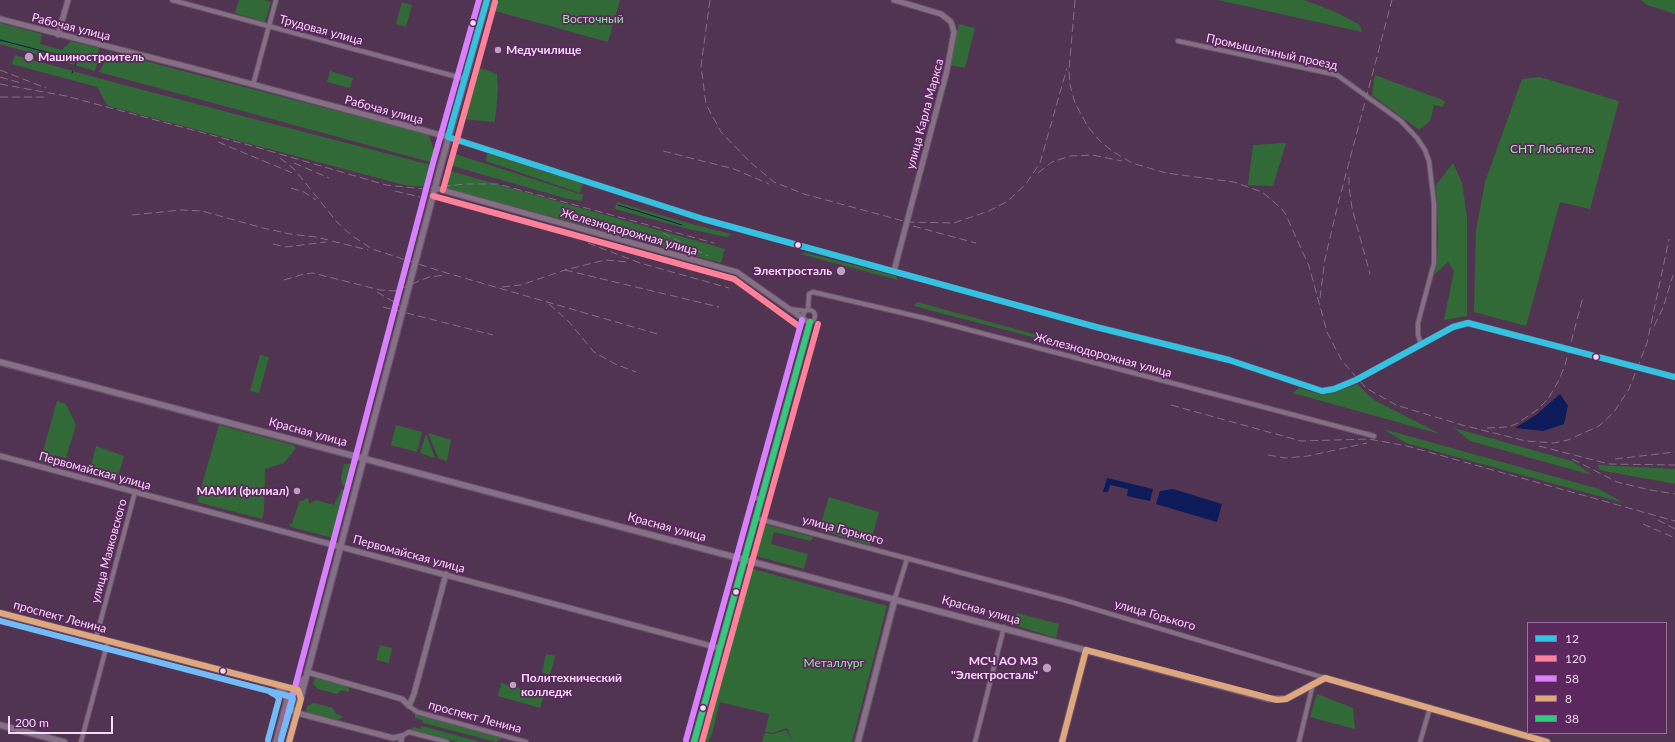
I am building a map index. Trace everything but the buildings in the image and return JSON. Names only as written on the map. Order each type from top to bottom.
[{"type":"main road","points":[[289,742],[448,137],[486,0]]},
{"type":"main road","points":[[694,742],[755,518],[758,498],[808,321]]},
{"type":"main road","name":"Красная улица","points":[[0,362],[1277,700],[1286,699],[1325,678]]},
{"type":"main road","points":[[858,742],[895,598]]},
{"type":"main road","name":"проспект Ленина","points":[[0,612],[277,686],[294,689]]},
{"type":"main road","points":[[1062,742],[1086,650]]},
{"type":"main road","points":[[276,742],[287,699],[306,674]]},
{"type":"main road","name":"улица Горького","points":[[1325,678],[1547,742]]},
{"type":"main road","points":[[277,686],[285,693],[289,707],[297,713]]},
{"type":"main road","points":[[294,689],[299,692],[301,699]]},
{"type":"main road","points":[[289,707],[299,707]]},
{"type":"main road","points":[[0,725],[64,742]]},
{"type":"street","points":[[58,35],[68,0]]},
{"type":"street","name":"Трудовая улица","points":[[172,0],[465,79]]},
{"type":"street","points":[[253,85],[276,0]]},
{"type":"street","name":"улица Карла Маркса","points":[[894,0],[942,14],[951,22],[954,32],[947,70],[894,271]]},
{"type":"street","name":"Рабочая улица","points":[[0,19],[58,35],[66,35],[448,137],[703,219],[1096,327],[1229,360],[1322,391],[1334,389],[1356,380],[1453,326],[1468,324],[1675,377]]},
{"type":"street","name":"Промышленный проезд","points":[[1178,42],[1337,75],[1401,121],[1417,138],[1425,150],[1429,161],[1434,203],[1434,263],[1418,324],[1418,335],[1421,344]]},
{"type":"street","name":"Железнодорожная улица","points":[[435,188],[737,272],[786,308],[808,321]]},
{"type":"street","name":"Железнодорожная улица","points":[[807,310],[810,293],[826,295],[924,318],[1374,436]]},
{"type":"street","points":[[786,308],[807,310],[813,311],[815,315],[814,320],[808,321],[804,315],[807,310]]},
{"type":"street","name":"Первомайская улица","points":[[0,456],[719,648]]},
{"type":"street","name":"улица Маяковского","points":[[96,638],[135,492]]},
{"type":"street","name":"улица Горького","points":[[755,518],[1067,601],[1325,678]]},
{"type":"street","points":[[895,598],[907,559]]},
{"type":"street","points":[[409,706],[446,574]]},
{"type":"street","points":[[975,742],[1004,627]]},
{"type":"street","points":[[81,742],[108,641]]},
{"type":"street","name":"проспект Ленина","points":[[306,674],[402,699],[417,712],[526,742]]},
{"type":"street","points":[[1299,742],[1313,684]]},
{"type":"street","points":[[1420,742],[1430,708]]},
{"type":"street","points":[[297,713],[393,738],[401,739],[409,732],[447,742]]},
{"type":"green space","points":[[239,0],[264,0],[271,2],[265,22],[235,13]]},
{"type":"green space","name":"Восточный","points":[[491,0],[620,0],[608,42],[488,9]]},
{"type":"green space","points":[[1218,0],[1304,0],[1336,12],[1360,25],[1362,32]]},
{"type":"green space","points":[[1641,0],[1675,0],[1675,14],[1647,5]]},
{"type":"green space","points":[[402,2],[412,5],[406,27],[396,24]]},
{"type":"green space","points":[[0,23],[42,34],[40,44],[62,50],[71,41],[99,48],[98,53],[100,54],[95,71],[0,44]]},
{"type":"green space","points":[[959,24],[975,28],[965,68],[950,65]]},
{"type":"green space","points":[[110,52],[429,135],[433,148],[436,151],[433,160],[430,162],[99,72]]},
{"type":"green space","points":[[15,55],[431,165],[428,179],[425,187],[404,185],[108,106],[97,87],[12,64]]},
{"type":"green space","points":[[480,68],[497,74],[498,89],[495,122],[461,119],[473,71]]},
{"type":"green space","points":[[330,71],[353,78],[350,88],[327,82]]},
{"type":"green space","points":[[1375,75],[1445,101],[1443,107],[1434,105],[1430,121],[1419,130],[1372,95]]},
{"type":"green space","name":"СНТ Любитель","points":[[1540,77],[1619,101],[1590,209],[1560,202],[1526,326],[1474,312],[1476,230],[1485,182],[1522,79]]},
{"type":"green space","points":[[1286,143],[1273,186],[1248,185],[1253,145]]},
{"type":"green space","points":[[452,153],[583,195],[582,201],[568,199],[449,165]]},
{"type":"green space","points":[[487,153],[583,182],[580,193],[486,161]]},
{"type":"green space","points":[[1453,163],[1462,183],[1467,217],[1467,316],[1444,320],[1454,271],[1448,262],[1434,275],[1437,262],[1438,233],[1436,185]]},
{"type":"green space","points":[[447,170],[725,249],[721,263],[442,187]]},
{"type":"green space","points":[[617,202],[731,234],[727,237],[684,228],[615,209]]},
{"type":"green space","points":[[807,253],[896,276],[898,280],[800,254]]},
{"type":"green space","points":[[917,302],[1037,335],[1044,340],[914,306]]},
{"type":"green space","points":[[260,355],[269,357],[259,393],[250,391]]},
{"type":"green space","points":[[1357,384],[1374,400],[1440,434],[1293,393],[1299,388],[1319,394],[1334,393]]},
{"type":"green space","points":[[57,401],[66,404],[76,425],[66,458],[54,455],[51,465],[40,462]]},
{"type":"green space","points":[[219,425],[293,445],[296,448],[284,463],[265,469],[264,511],[262,519],[197,502]]},
{"type":"green space","points":[[396,425],[422,432],[417,452],[391,445]]},
{"type":"green space","points":[[1454,428],[1572,461],[1592,475],[1470,441]]},
{"type":"green space","points":[[1383,429],[1599,489],[1624,503],[1406,443]]},
{"type":"green space","points":[[428,433],[451,440],[447,461],[438,458]]},
{"type":"green space","points":[[426,434],[435,458],[420,453]]},
{"type":"green space","points":[[96,446],[124,456],[117,480],[89,473]]},
{"type":"green space","points":[[344,464],[355,464],[348,488],[343,486],[341,478]]},
{"type":"green space","points":[[1598,465],[1675,469],[1675,484],[1599,470]]},
{"type":"green space","points":[[342,489],[348,490],[336,539],[291,527],[289,523],[292,524],[299,502],[308,498],[309,504],[316,500],[334,505]]},
{"type":"green space","points":[[829,497],[879,512],[870,545],[819,530]]},
{"type":"green space","points":[[764,524],[813,537],[811,541],[774,532],[771,544],[808,554],[804,569],[756,556]]},
{"type":"green space","name":"Металлург","points":[[750,568],[887,606],[852,742],[793,742],[787,728],[773,733],[765,732],[769,714],[720,702],[712,734],[708,742],[703,742]]},
{"type":"green space","points":[[1017,613],[1059,624],[1056,638],[1014,625]]},
{"type":"green space","points":[[380,645],[392,648],[389,663],[376,660]]},
{"type":"green space","points":[[546,654],[555,656],[550,675],[542,673]]},
{"type":"green space","points":[[315,678],[346,686],[349,688],[349,692],[342,690],[337,694],[318,689],[313,684]]},
{"type":"green space","points":[[501,683],[544,695],[540,708],[498,696]]},
{"type":"green space","points":[[1317,694],[1353,708],[1355,729],[1310,717]]},
{"type":"green space","points":[[314,703],[333,708],[336,714],[342,716],[342,718],[337,720],[306,712],[307,706]]},
{"type":"green space","points":[[415,714],[502,738],[496,742],[423,723],[422,720],[415,718]]},
{"type":"green space","points":[[422,726],[481,742],[458,742],[411,730],[413,727],[420,729]]},
{"type":"green space","points":[[786,730],[793,742],[762,742],[765,733],[773,734]]},
{"type":"shaded area","points":[[1560,394],[1568,406],[1564,424],[1543,431],[1515,428],[1536,415]]},
{"type":"shaded area","points":[[1107,478],[1153,489],[1150,501],[1127,496],[1128,489],[1110,485],[1108,492],[1103,492]]},
{"type":"shaded area","points":[[1173,489],[1222,504],[1217,522],[1156,504],[1160,491]]},
{"type":"waterway","points":[[0,40],[77,60],[75,65]]},
{"type":"waterway","points":[[618,205],[682,225]]},
{"type":"railway","points":[[710,0],[701,66],[706,104],[721,132],[750,162],[774,182],[804,194],[907,222],[954,223],[989,211],[1008,201],[1026,184],[1040,163],[1067,68]]},
{"type":"railway","points":[[1075,0],[1069,70],[1070,85],[1075,103],[1088,127],[1100,141],[1112,151],[1132,163],[1166,173],[1234,182],[1262,192],[1281,208],[1285,213],[1309,266],[1327,332],[1342,361],[1366,388],[1396,405],[1462,425],[1526,441],[1554,443],[1568,440],[1599,426],[1614,412],[1629,389],[1647,343],[1669,239]]},
{"type":"railway","points":[[1320,298],[1325,259],[1338,204],[1392,0]]},
{"type":"railway","points":[[0,70],[46,88]]},
{"type":"railway","points":[[0,77],[21,83]]},
{"type":"railway","points":[[0,84],[66,96],[256,147],[386,185],[424,189],[464,184],[498,184],[714,243]]},
{"type":"railway","points":[[0,97],[46,97]]},
{"type":"railway","points":[[218,142],[295,174]]},
{"type":"railway","points":[[663,151],[734,169],[769,184]]},
{"type":"railway","points":[[1038,173],[1052,162],[1070,156],[1092,155],[1122,161]]},
{"type":"railway","points":[[280,158],[294,169],[337,222],[351,235],[372,249],[440,271],[661,335]]},
{"type":"railway","points":[[294,163],[329,178]]},
{"type":"railway","points":[[1349,177],[1352,208],[1370,274]]},
{"type":"railway","points":[[291,188],[304,192],[316,200]]},
{"type":"railway","points":[[395,191],[420,197]]},
{"type":"railway","points":[[132,215],[181,210],[202,211],[263,228],[290,234],[316,237],[368,250]]},
{"type":"railway","points":[[913,226],[976,243]]},
{"type":"railway","points":[[663,233],[708,256]]},
{"type":"railway","points":[[273,244],[286,247],[326,242]]},
{"type":"railway","points":[[588,243],[640,263],[729,288]]},
{"type":"railway","points":[[609,247],[629,250],[731,279]]},
{"type":"railway","points":[[502,287],[521,285],[565,270],[605,260],[628,262]]},
{"type":"railway","points":[[565,270],[719,307]]},
{"type":"railway","points":[[284,280],[313,273],[380,290],[395,291],[429,277],[446,275]]},
{"type":"railway","points":[[1654,326],[1663,308],[1673,275]]},
{"type":"railway","points":[[377,292],[408,310]]},
{"type":"railway","points":[[1487,428],[1507,427],[1516,424],[1537,410],[1548,399],[1559,380],[1565,365],[1583,297]]},
{"type":"railway","points":[[549,304],[569,322],[594,352],[615,364],[636,372]]},
{"type":"railway","points":[[383,307],[493,335]]},
{"type":"railway","points":[[1171,405],[1301,441],[1369,439],[1407,446],[1675,521]]},
{"type":"railway","points":[[1268,455],[1285,458],[1308,456],[1367,443]]},
{"type":"railway","points":[[1539,446],[1609,464],[1675,465]]},
{"type":"railway","points":[[1615,459],[1675,452]]},
{"type":"railway","points":[[1572,459],[1617,482],[1675,494]]},
{"type":"railway","points":[[1658,520],[1675,529]]},
{"type":"railway","points":[[1643,524],[1675,538]]},
{"type":"transit line","name":"58","points":[[281,740],[433,163],[479,0]]},
{"type":"transit line","name":"12","points":[[448,137],[487,0]]},
{"type":"transit line","name":"120","points":[[443,190],[495,2]]},
{"type":"transit line","name":"12","points":[[448,137],[703,219],[1096,327],[1229,360],[1322,391],[1334,389],[1356,380],[1453,327],[1468,323],[1675,377]]},
{"type":"transit line","name":"120","points":[[433,196],[734,279],[800,327]]},
{"type":"transit line","name":"58","points":[[686,740],[802,320]]},
{"type":"transit line","name":"38","points":[[694,742],[810,322]]},
{"type":"transit line","name":"120","points":[[702,742],[818,324]]},
{"type":"transit line","name":"8","points":[[0,613],[298,690],[301,699],[289,742]]},
{"type":"transit line","points":[[0,621],[292,697],[293,699],[281,740]]},
{"type":"transit line","name":"8","points":[[1062,742],[1086,650],[1277,700],[1286,699],[1325,678],[1547,742]]},
{"type":"transit line","points":[[268,740],[279,699],[270,692]]},
{"type":"place","name":"Медучилище","points":[[498,50]]},
{"type":"place","name":"Машиностроитель","points":[[29,57]]},
{"type":"place","name":"Электросталь","points":[[841,271]]},
{"type":"place","name":"МАМИ (филиал)","points":[[297,491]]},
{"type":"place","name":"МСЧ АО МЗ \"Электросталь\"","points":[[1047,668]]},
{"type":"place","name":"Политехнический колледж","points":[[513,685]]}]
